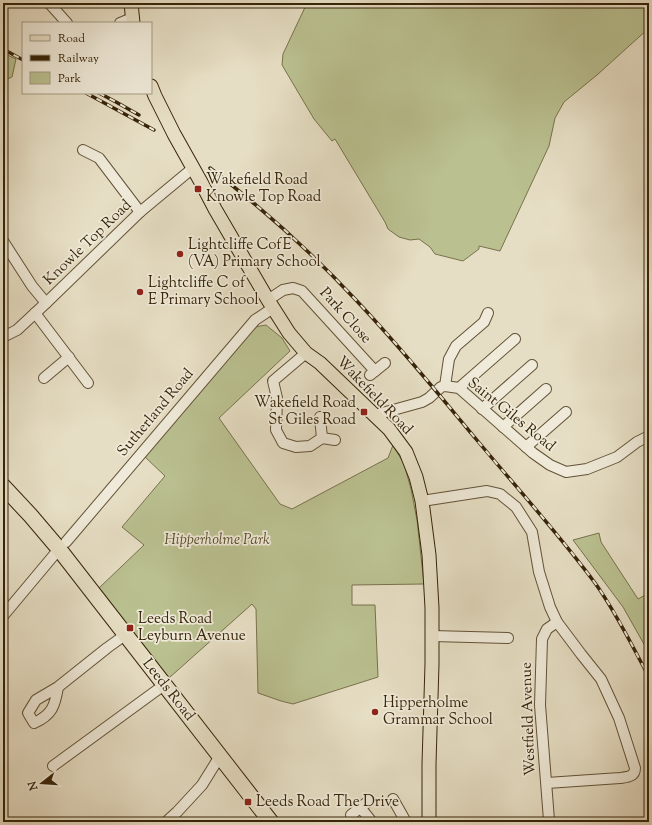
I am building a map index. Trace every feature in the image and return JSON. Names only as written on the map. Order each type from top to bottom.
[{"type":"highway","name":"Leeds Road","points":[[3,486],[62,546],[125,635],[220,756],[268,821]]},
{"type":"main road","points":[[131,3],[133,20]]},
{"type":"main road","name":"Wakefield Road","points":[[152,88],[174,134],[193,168],[289,333],[306,353],[320,363],[389,429],[406,452],[416,478],[422,501],[430,576],[432,664],[429,757],[429,822]]},
{"type":"street","points":[[49,3],[66,22]]},
{"type":"street","points":[[83,150],[99,158],[140,212]]},
{"type":"street","name":"Knowle Top Road","points":[[3,338],[17,330],[35,314],[140,212],[193,168]]},
{"type":"street","points":[[3,241],[32,286],[46,303]]},
{"type":"street","name":"Park Close","points":[[271,304],[283,290],[293,288],[302,291],[373,373],[385,363]]},
{"type":"street","name":"Sutherland Road","points":[[3,616],[255,320],[271,304]]},
{"type":"street","points":[[35,314],[88,383]]},
{"type":"street","points":[[445,386],[449,359],[456,346],[484,322],[488,314]]},
{"type":"street","points":[[459,388],[515,339]]},
{"type":"street","points":[[306,353],[273,381],[277,398],[276,430],[283,443],[296,446],[310,446],[322,438],[335,440]]},
{"type":"street","points":[[44,378],[69,357]]},
{"type":"street","points":[[482,409],[532,365]]},
{"type":"street","name":"Saint Giles Road","points":[[375,415],[422,402],[445,386],[459,388],[550,466],[566,472],[587,469],[617,457],[637,442],[649,436]]},
{"type":"street","points":[[503,427],[546,389]]},
{"type":"street","points":[[526,447],[566,412]]},
{"type":"street","points":[[320,417],[322,438]]},
{"type":"street","points":[[422,501],[487,491],[500,494],[516,507],[532,532],[539,572],[550,607],[558,622],[600,679],[618,718],[633,762],[635,772],[632,775],[629,777],[620,778],[547,783]]},
{"type":"street","name":"Westfield Avenue","points":[[549,822],[540,698],[542,639],[547,629],[558,622]]},
{"type":"street","points":[[58,687],[125,635]]},
{"type":"street","points":[[432,636],[508,638]]},
{"type":"street","points":[[53,766],[164,685]]},
{"type":"street","points":[[166,822],[202,785],[220,756]]},
{"type":"street","points":[[393,799],[406,822]]},
{"type":"street","points":[[351,815],[370,800]]},
{"type":"street","points":[[360,807],[372,822]]},
{"type":"green space","points":[[307,3],[649,3],[649,28],[597,75],[564,102],[555,118],[549,146],[500,251],[479,246],[479,249],[463,261],[435,254],[430,247],[419,239],[410,240],[399,237],[388,229],[335,139],[332,141],[314,119],[282,65],[283,54]]},
{"type":"green space","points":[[3,53],[16,59],[12,77],[3,81]]},
{"type":"green space","name":"Hipperholme Park","points":[[266,325],[282,338],[290,351],[219,418],[280,504],[292,509],[388,458],[393,445],[404,464],[411,489],[417,520],[424,584],[352,585],[352,605],[375,605],[378,677],[293,704],[258,693],[256,609],[252,604],[169,678],[99,588],[144,545],[122,527],[165,476],[144,456],[255,327]]},
{"type":"green space","points":[[599,533],[601,542],[638,599],[649,593],[649,653],[623,607],[573,540]]},
{"type":"railway","points":[[3,49],[22,59]]},
{"type":"railway","points":[[88,94],[154,130]]},
{"type":"railway","points":[[101,94],[139,115]]},
{"type":"railway","points":[[210,168],[267,214],[303,247],[354,298],[401,350],[581,564],[603,594],[617,617],[649,677]]},
{"type":"place","name":"Wakefield Road Knowle Top Road","points":[[198,189]]},
{"type":"place","name":"Lightcliffe CofE (VA) Primary School","points":[[180,254]]},
{"type":"place","name":"Lightcliffe C of E Primary School","points":[[140,292]]},
{"type":"place","name":"Wakefield Road St Giles Road","points":[[364,412]]},
{"type":"place","name":"Leeds Road Leyburn Avenue","points":[[130,628]]},
{"type":"place","name":"Hipperholme Grammar School","points":[[375,712]]},
{"type":"place","name":"Leeds Road The Drive","points":[[248,802]]}]
